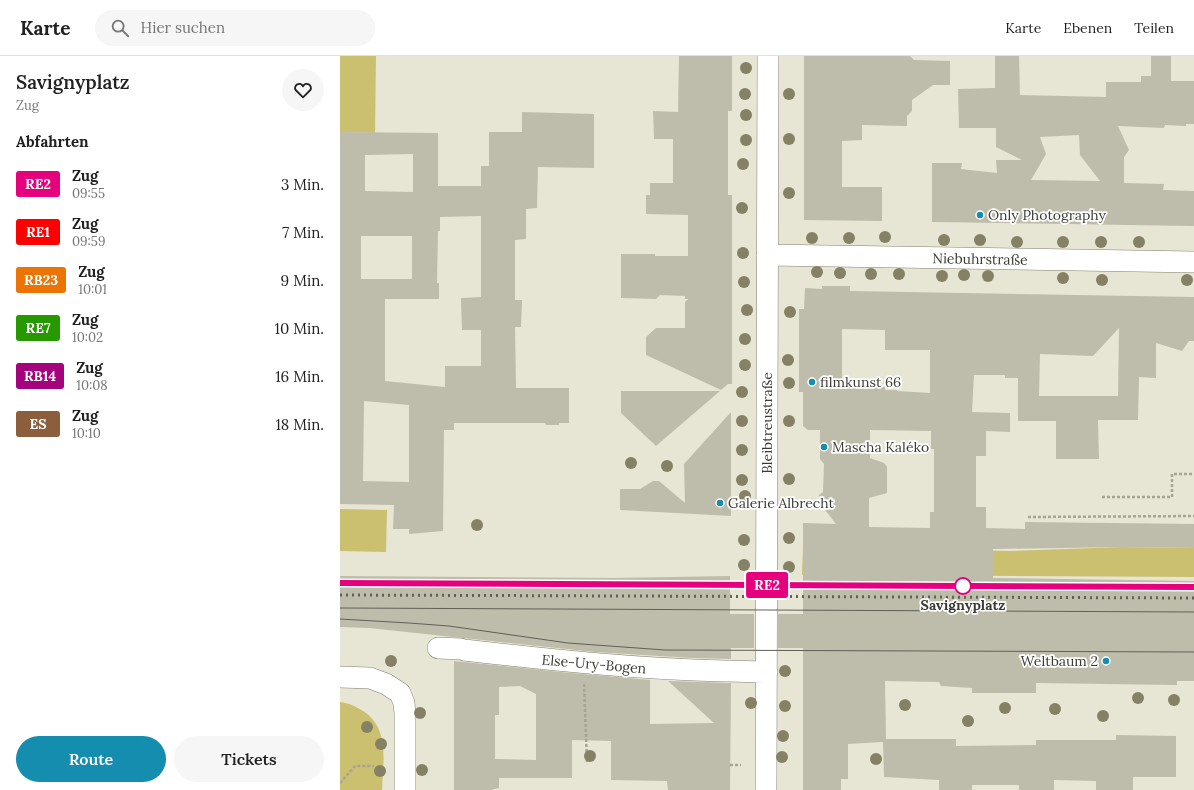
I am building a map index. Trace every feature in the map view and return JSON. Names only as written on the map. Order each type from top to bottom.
[{"type":"street","name":"Bleibtreustraße","points":[[766,790],[768,56]]},
{"type":"street","name":"Niebuhrstraße","points":[[767,255],[1194,262]]},
{"type":"street","name":"Else-Ury-Bogen","points":[[438,648],[636,668],[767,672]]},
{"type":"street","points":[[340,677],[370,678],[386,684],[400,693],[404,703],[405,713],[405,790]]},
{"type":"path","points":[[1102,497],[1172,497],[1172,474],[1194,474]]},
{"type":"path","points":[[1028,517],[1194,516]]},
{"type":"path","points":[[582,663],[587,762]]},
{"type":"path","points":[[730,765],[741,765]]},
{"type":"path","points":[[340,783],[355,766],[374,766]]},
{"type":"shaded area","points":[[340,56],[376,56],[375,133],[340,132]]},
{"type":"shaded area","points":[[340,509],[387,510],[386,552],[340,551]]},
{"type":"shaded area","points":[[803,547],[1010,551],[1122,547],[1194,548],[1194,577],[802,575]]},
{"type":"shaded area","points":[[340,702],[352,705],[363,711],[372,718],[378,727],[384,757],[382,790],[340,790]]},
{"type":"building","points":[[679,56],[732,56],[732,111],[728,111],[728,195],[732,195],[732,384],[728,384],[721,390],[646,355],[646,337],[656,328],[685,328],[685,302],[688,299],[685,299],[685,296],[660,295],[656,299],[621,298],[621,254],[688,256],[688,215],[646,214],[646,195],[650,195],[650,183],[673,183],[673,139],[654,139],[653,111],[678,112]]},
{"type":"building","points":[[804,56],[910,56],[914,60],[950,61],[950,85],[933,85],[912,100],[912,111],[907,116],[907,126],[862,125],[862,140],[842,141],[842,187],[882,187],[882,221],[804,220]]},
{"type":"building","points":[[995,56],[1019,56],[1020,95],[1106,97],[1106,82],[1141,82],[1141,76],[1151,76],[1151,56],[1171,56],[1171,81],[1194,81],[1194,124],[1186,124],[1186,126],[1165,125],[1164,128],[1118,126],[1129,150],[1124,157],[1124,183],[1164,184],[1163,190],[1194,191],[1194,226],[932,222],[932,163],[962,163],[961,169],[997,173],[996,160],[1022,160],[996,147],[996,128],[959,128],[958,89],[995,88]],"holes":[[[1079,135],[1080,155],[1100,181],[1031,180],[1046,154],[1040,137]]]},
{"type":"building","points":[[522,112],[594,114],[594,168],[538,167],[537,208],[526,209],[526,239],[515,240],[515,300],[522,300],[521,327],[515,327],[516,388],[569,388],[569,423],[546,425],[545,423],[454,423],[454,430],[444,430],[443,531],[409,534],[409,529],[393,529],[394,505],[340,504],[340,132],[438,133],[438,186],[481,186],[481,166],[489,166],[489,132],[522,132]],"holes":[[[413,154],[413,192],[365,191],[365,155]],[[481,216],[481,297],[461,298],[462,330],[481,330],[481,366],[445,366],[445,387],[385,381],[385,299],[439,299],[439,283],[437,283],[438,231],[440,231],[440,217]],[[361,236],[412,236],[412,279],[361,279]],[[364,401],[409,405],[409,482],[363,481]]]},
{"type":"building","points":[[822,286],[850,286],[850,291],[1194,297],[1194,341],[1189,341],[1182,351],[1156,343],[1156,378],[1139,377],[1138,420],[1098,420],[1099,459],[1056,459],[1056,421],[1018,421],[1018,378],[1005,378],[1005,375],[974,375],[972,412],[1010,413],[1010,432],[986,431],[986,456],[976,456],[976,507],[986,507],[986,528],[1025,529],[1025,522],[1194,524],[1194,548],[1122,547],[993,549],[993,578],[1194,581],[1194,681],[1177,681],[1177,685],[1036,683],[1036,693],[972,693],[972,688],[941,686],[939,682],[885,681],[886,739],[956,739],[956,746],[1036,745],[1036,740],[1116,740],[1116,735],[1176,736],[1176,777],[1133,777],[1133,790],[1096,790],[1096,781],[1054,780],[1054,790],[1019,790],[1019,785],[972,785],[972,790],[939,790],[939,780],[884,777],[883,742],[848,744],[848,779],[841,779],[841,790],[803,790],[803,648],[778,648],[778,614],[803,614],[803,523],[836,524],[819,502],[819,495],[823,492],[824,464],[820,459],[820,430],[808,430],[803,426],[803,392],[799,392],[799,309],[804,309],[805,288],[822,289]],"holes":[[[1119,328],[1118,396],[1039,396],[1040,354],[1093,356]],[[842,329],[885,330],[885,350],[930,350],[930,393],[885,390],[885,387],[842,387]],[[870,430],[931,431],[931,449],[934,449],[934,512],[930,512],[930,528],[869,527],[869,498],[887,493],[887,467],[884,463],[870,458]]]},
{"type":"building","points":[[621,391],[720,391],[656,446],[621,413]]},
{"type":"building","points":[[731,412],[731,516],[620,510],[620,489],[640,489],[653,481],[659,481],[685,503],[684,464]]},
{"type":"building","points":[[340,576],[614,578],[730,576],[730,614],[754,614],[754,648],[731,648],[731,659],[692,658],[595,652],[369,628],[340,627]]},
{"type":"building","points":[[454,661],[650,680],[650,724],[714,723],[668,681],[731,683],[730,790],[668,790],[667,781],[611,780],[611,741],[572,740],[572,778],[499,778],[499,788],[491,790],[454,790]],"holes":[[[520,686],[536,694],[536,760],[495,759],[495,715],[499,715],[499,687]]]},
{"type":"tram line","points":[[340,608],[1194,612]]},
{"type":"tram line","points":[[340,619],[449,626],[568,643],[665,650],[1194,652]]},
{"type":"railway","points":[[340,583],[1194,587]]},
{"type":"railway","points":[[340,595],[1194,598]]},
{"type":"train","name":"RE2","points":[[340,583],[1194,587]]},
{"type":"place","name":"Only Photography","points":[[980,215]]},
{"type":"place","name":"filmkunst 66","points":[[812,382]]},
{"type":"place","name":"Mascha Kaléko","points":[[824,447]]},
{"type":"place","name":"Galerie Albrecht","points":[[720,503]]},
{"type":"place","name":"Savignyplatz","points":[[963,586]]},
{"type":"place","name":"Weltbaum 2","points":[[1106,661]]}]
